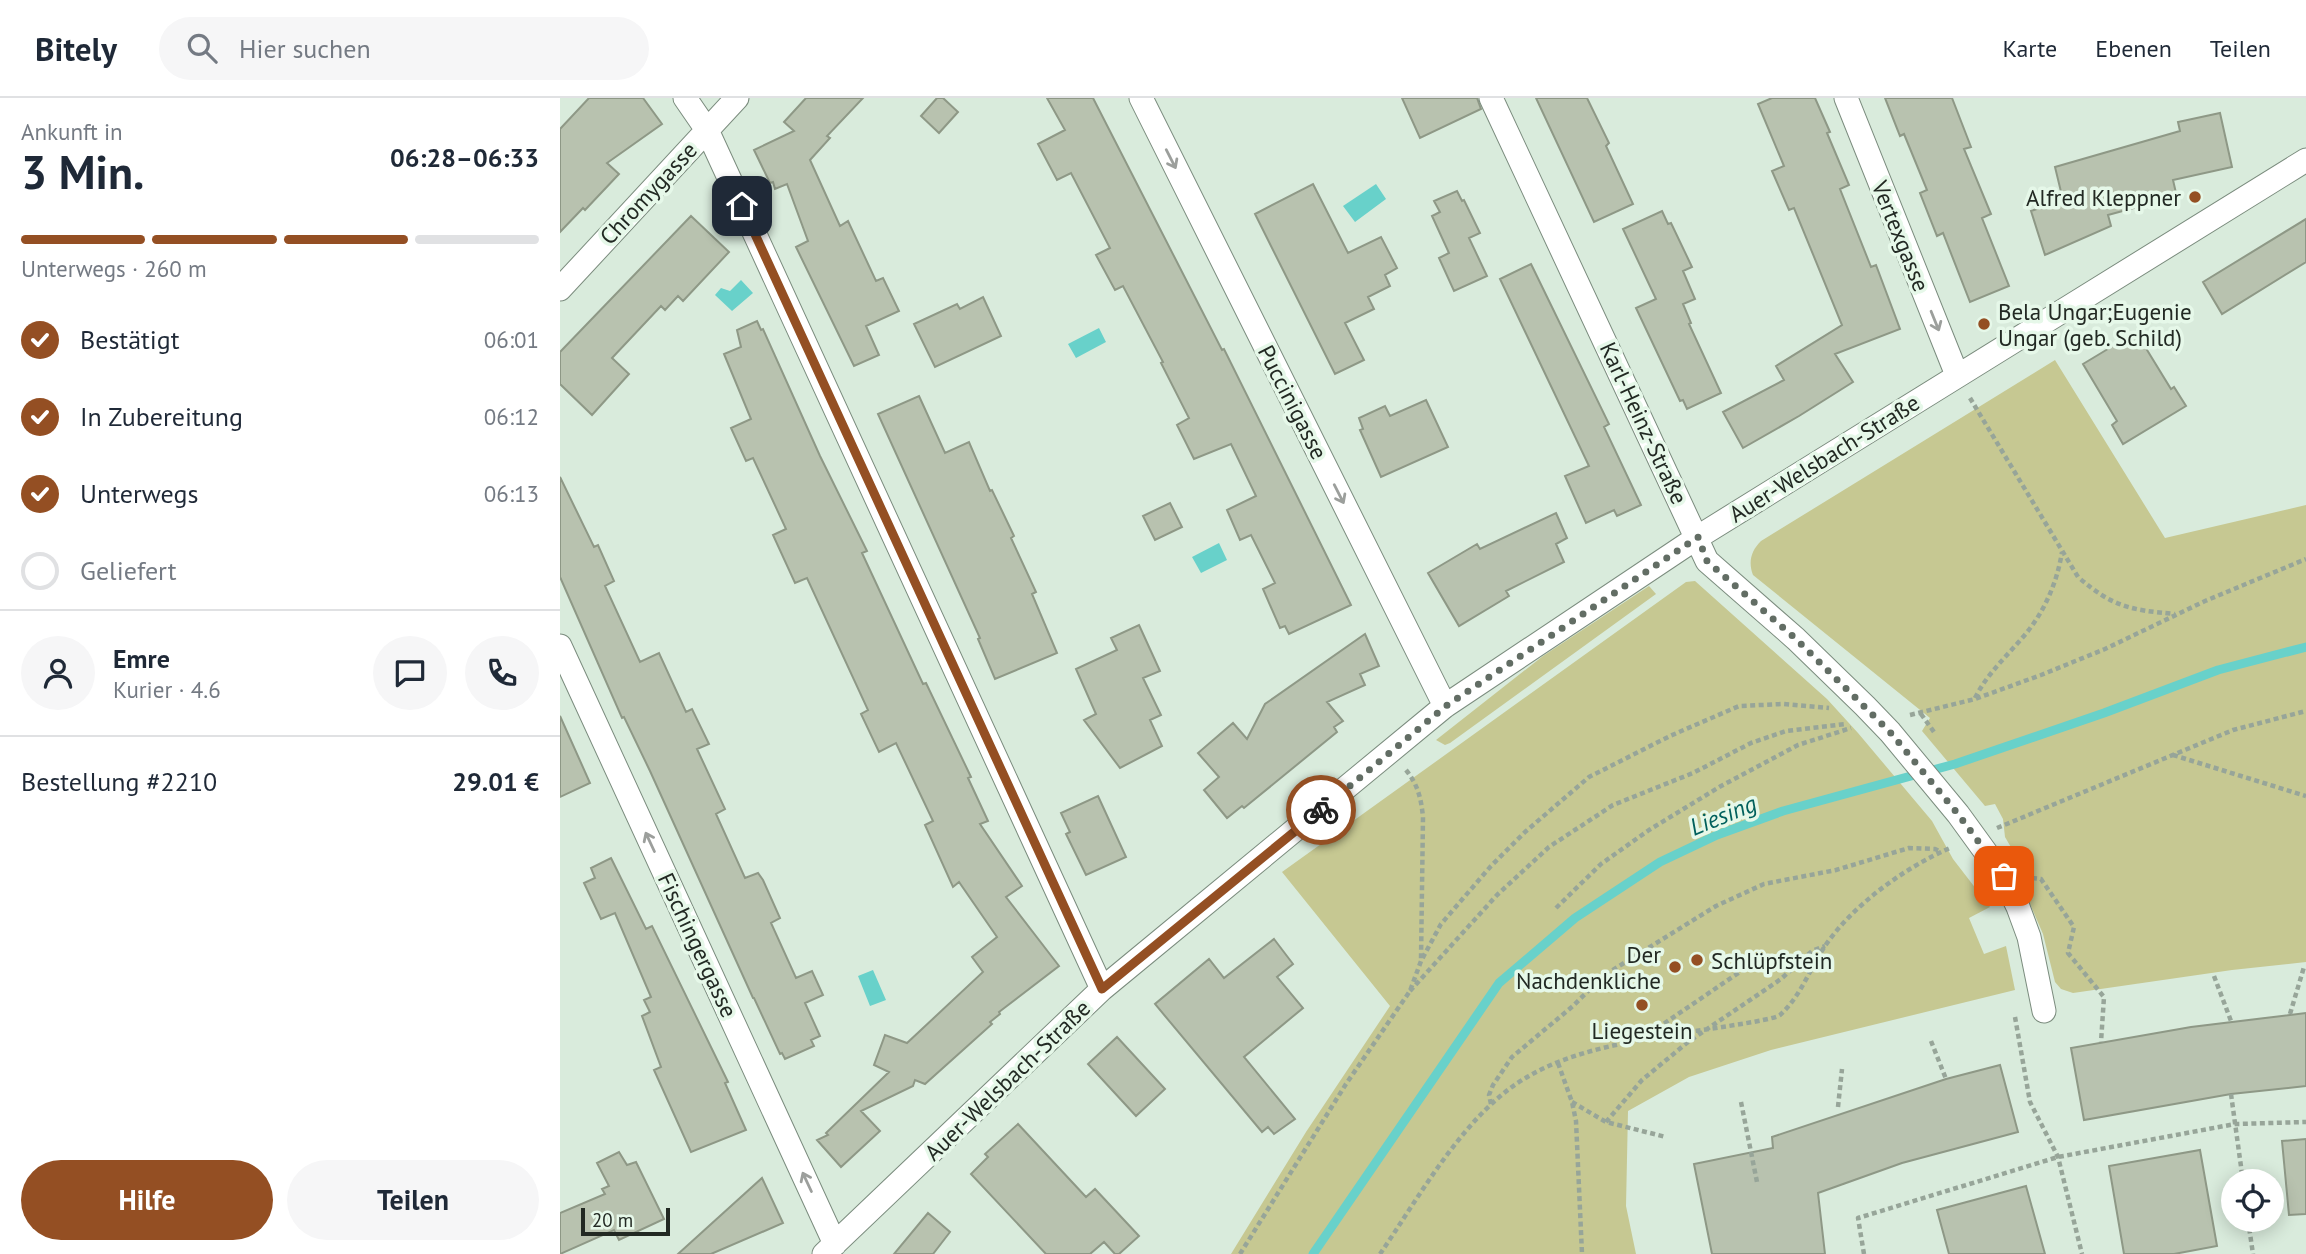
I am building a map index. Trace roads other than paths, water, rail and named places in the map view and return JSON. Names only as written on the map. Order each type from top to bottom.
[{"type":"street","points":[[685,98],[707,130],[1102,989]]},
{"type":"street","name":"Chromygasse","points":[[560,289],[737,98]]},
{"type":"street","name":"Puccinigasse","points":[[1140,98],[1446,706]]},
{"type":"street","name":"Karl-Heinz-Straße","points":[[1491,98],[1707,561],[1796,639],[1878,719],[1958,814],[2004,876],[2029,937],[2044,1011]]},
{"type":"street","name":"Vertexgasse","points":[[1846,98],[1957,375]]},
{"type":"street","name":"Auer-Welsbach-Straße","points":[[829,1249],[1102,989],[1446,706],[1698,537],[2306,160]]},
{"type":"street","name":"Fischingergasse","points":[[560,646],[829,1249]]},
{"type":"water","points":[[1376,184],[1386,199],[1355,222],[1343,206]]},
{"type":"water","points":[[741,280],[753,293],[732,311],[715,295],[721,288],[730,291]]},
{"type":"water","points":[[1099,328],[1106,342],[1076,358],[1068,344]]},
{"type":"water","points":[[1219,543],[1227,560],[1201,573],[1192,557]]},
{"type":"water","points":[[873,970],[886,1000],[870,1006],[858,976]]},
{"type":"waterway","name":"Liesing","points":[[1313,1254],[1499,983],[1575,918],[1660,862],[1717,835],[1783,811],[1955,764],[2104,713],[2218,670],[2306,647]]},
{"type":"place","name":"Alfred Kleppner","points":[[2195,197]]},
{"type":"place","name":"Bela Ungar;Eugenie Ungar (geb. Schild)","points":[[1984,324]]},
{"type":"place","name":"Schlüpfstein","points":[[1697,960]]},
{"type":"place","name":"Der Nachdenkliche","points":[[1675,967]]},
{"type":"place","name":"Liegestein","points":[[1642,1005]]}]
